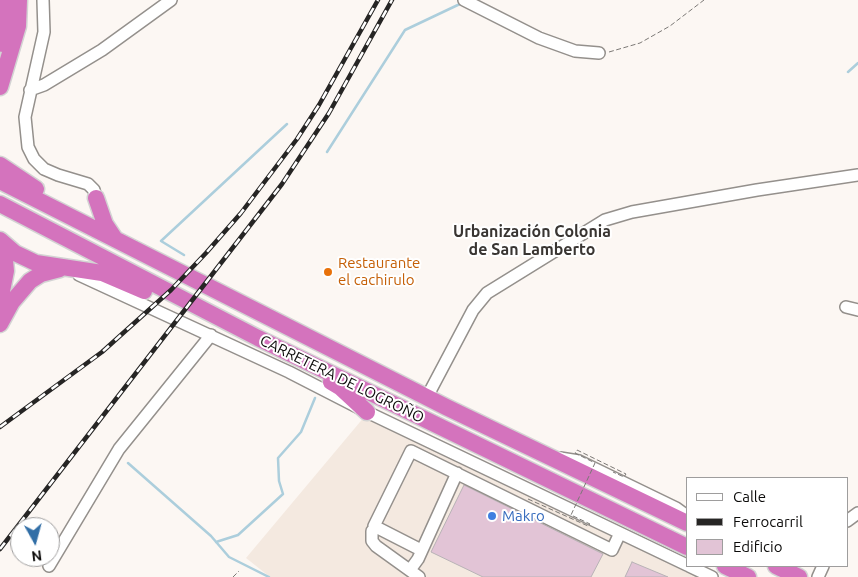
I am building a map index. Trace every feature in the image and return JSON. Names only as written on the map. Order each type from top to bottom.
[{"type":"highway","points":[[0,52],[7,25],[5,0]]},
{"type":"highway","points":[[0,87],[17,33],[19,0]]},
{"type":"highway","points":[[0,156],[4,173]]},
{"type":"highway","name":"CARRETERA DE LOGROÑO","points":[[4,173],[62,205],[72,218],[427,397],[686,523]]},
{"type":"highway","points":[[72,218],[91,207],[96,198]]},
{"type":"highway","points":[[96,198],[104,224],[115,239]]},
{"type":"highway","name":"CARRETERA DE LOGROÑO","points":[[0,204],[252,335],[686,547]]},
{"type":"highway","points":[[0,242],[36,263],[62,268],[80,268],[102,273],[201,319],[252,335],[341,388],[366,412]]},
{"type":"highway","points":[[0,242],[6,271],[0,301]]},
{"type":"highway","points":[[0,324],[12,302],[30,281],[41,274],[62,268]]},
{"type":"highway","points":[[727,567],[748,577]]},
{"type":"highway","points":[[778,567],[799,577]]},
{"type":"street","points":[[43,0],[44,32],[24,125],[30,153],[38,164],[50,172],[91,186],[96,198]]},
{"type":"street","points":[[30,90],[44,85],[102,50],[171,0]]},
{"type":"street","points":[[464,0],[539,38],[575,51],[599,53]]},
{"type":"street","points":[[427,397],[473,310],[487,293],[605,220],[642,210],[858,175]]},
{"type":"street","points":[[62,268],[99,282],[211,335],[366,412],[686,564]]},
{"type":"street","points":[[846,307],[858,310]]},
{"type":"street","points":[[60,547],[118,449],[211,335]]},
{"type":"street","points":[[421,550],[374,526],[411,451],[612,550],[620,533]]},
{"type":"street","points":[[550,457],[579,461],[676,508],[686,515]]},
{"type":"street","points":[[372,531],[371,537],[376,546],[414,574],[421,550],[466,460]]},
{"type":"street","points":[[692,567],[712,577]]},
{"type":"path","points":[[599,53],[640,43],[670,26],[704,0]]},
{"type":"path","points":[[528,498],[588,526],[590,524],[571,515],[596,463],[575,453],[577,450],[626,474],[624,477],[613,472]]},
{"type":"path","points":[[233,577],[239,571]]},
{"type":"shaded area","points":[[365,416],[697,577],[270,577],[246,558]]},
{"type":"building","name":"Makro","points":[[464,485],[603,554],[591,577],[483,577],[431,552]]},
{"type":"building","points":[[632,562],[668,577],[625,577]]},
{"type":"waterway","points":[[327,152],[405,30],[462,3]]},
{"type":"waterway","points":[[848,72],[858,63]]},
{"type":"waterway","points":[[184,255],[161,241],[287,124]]},
{"type":"waterway","points":[[216,542],[238,535],[283,494],[279,481],[278,458],[301,432],[315,398]]},
{"type":"waterway","points":[[128,463],[211,536],[229,557],[269,577]]},
{"type":"railway","points":[[0,427],[102,352],[171,290],[206,253],[241,213],[297,139],[319,105],[378,0]]},
{"type":"railway","points":[[0,549],[282,184],[329,113],[392,0]]},
{"type":"place","name":"Restaurante el cachirulo","points":[[328,272]]},
{"type":"place","name":"Makro","points":[[492,516]]},
{"type":"district","name":"Urbanización Colonia de San Lamberto","points":[[532,241]]}]
